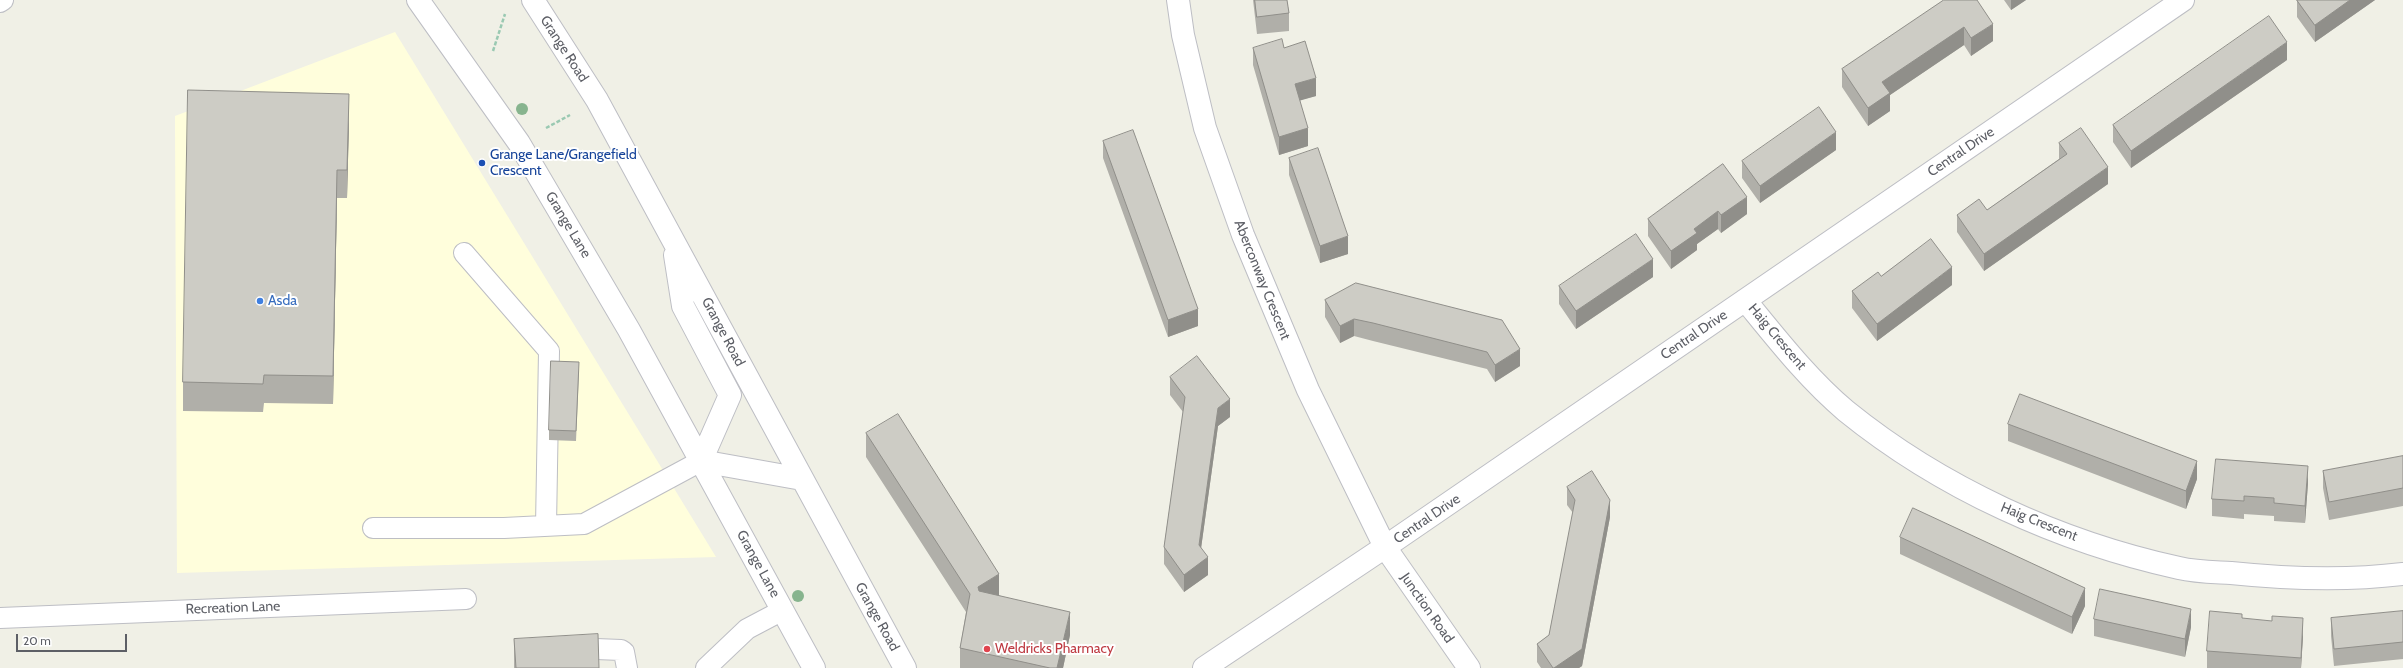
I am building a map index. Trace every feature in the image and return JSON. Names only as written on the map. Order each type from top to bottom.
[{"type":"street","name":"Grange Lane","points":[[418,0],[520,143],[629,330],[814,668]]},
{"type":"street","name":"Grange Road","points":[[533,0],[597,100],[905,668]]},
{"type":"street","name":"Aberconway Crescent","points":[[1178,0],[1183,35],[1205,128],[1242,235],[1308,390],[1385,547]]},
{"type":"street","name":"Central Drive","points":[[1204,668],[1385,547],[2183,0]]},
{"type":"street","points":[[673,240],[683,306],[730,395],[701,461],[802,479]]},
{"type":"street","name":"Haig Crescent","points":[[1745,300],[1796,362],[1845,410],[1883,438],[1956,485],[2033,522],[2101,546],[2180,568],[2286,579],[2368,578],[2403,574]]},
{"type":"street","name":"Junction Road","points":[[1385,547],[1469,668]]},
{"type":"lane","points":[[464,253],[549,351],[546,526]]},
{"type":"lane","points":[[373,528],[504,528],[584,524],[701,461]]},
{"type":"lane","name":"Recreation Lane","points":[[0,618],[466,599]]},
{"type":"lane","points":[[707,668],[747,629],[783,610]]},
{"type":"lane","points":[[553,648],[616,648],[624,652],[627,668]]},
{"type":"path","points":[[480,87],[508,7]]},
{"type":"path","points":[[520,143],[597,100]]},
{"type":"shaded area","points":[[395,32],[716,557],[177,573],[175,116]]},
{"type":"building","points":[[1255,0],[1287,0],[1289,13],[1257,17]]},
{"type":"building","points":[[1944,0],[1977,0],[1993,24],[1971,38],[1964,27],[1882,82],[1890,93],[1868,108],[1842,69]]},
{"type":"building","points":[[2297,0],[2350,0],[2315,25]]},
{"type":"building","points":[[2269,16],[2287,42],[2131,151],[2113,125]]},
{"type":"building","points":[[1282,39],[1284,48],[1305,41],[1316,78],[1295,84],[1308,128],[1279,137],[1253,48]]},
{"type":"building","name":"Asda","points":[[188,90],[349,94],[347,170],[337,170],[333,376],[264,375],[263,384],[183,382]]},
{"type":"building","points":[[1819,107],[1836,132],[1760,186],[1742,161]]},
{"type":"building","points":[[2081,128],[2108,167],[1984,254],[1957,215],[1979,199],[1987,210],[2067,154],[2059,143]]},
{"type":"building","points":[[1133,130],[1198,309],[1168,320],[1103,141]]},
{"type":"building","points":[[1318,148],[1348,236],[1320,246],[1289,158]]},
{"type":"building","points":[[1723,164],[1747,197],[1721,215],[1718,211],[1694,229],[1697,233],[1671,251],[1648,219]]},
{"type":"building","points":[[1636,234],[1653,259],[1576,311],[1559,286]]},
{"type":"building","points":[[1931,239],[1952,267],[1877,324],[1852,291],[1878,272],[1881,276]]},
{"type":"building","points":[[1356,283],[1502,320],[1520,349],[1495,365],[1487,352],[1373,323],[1354,319],[1340,326],[1325,300]]},
{"type":"building","points":[[1197,356],[1230,399],[1218,408],[1215,429],[1199,545],[1208,557],[1184,575],[1164,547],[1185,397],[1170,377]]},
{"type":"building","points":[[551,361],[579,362],[576,431],[549,430]]},
{"type":"building","points":[[2020,394],[2197,461],[2186,491],[2008,424]]},
{"type":"building","points":[[898,414],[999,574],[978,587],[979,591],[1070,612],[1057,668],[1050,668],[960,648],[970,594],[866,433]]},
{"type":"building","points":[[2403,456],[2403,488],[2329,502],[2323,471]]},
{"type":"building","points":[[2216,459],[2308,466],[2305,506],[2274,503],[2274,498],[2244,496],[2244,501],[2212,499]]},
{"type":"building","points":[[1592,471],[1610,500],[1582,649],[1553,668],[1537,644],[1549,635],[1575,500],[1567,487]]},
{"type":"building","points":[[1913,508],[2085,588],[2072,617],[1900,537]]},
{"type":"building","points":[[2100,589],[2191,609],[2185,639],[2094,619]]},
{"type":"building","points":[[2210,611],[2242,614],[2242,618],[2272,621],[2272,616],[2303,618],[2301,658],[2207,651]]},
{"type":"building","points":[[2403,611],[2403,642],[2334,649],[2331,618]]},
{"type":"building","points":[[598,634],[599,668],[516,668],[514,639]]},
{"type":"place","name":"Grange Lane/Grangefield Crescent","points":[[482,163]]},
{"type":"place","name":"Asda","points":[[260,301]]},
{"type":"place","name":"Weldricks Pharmacy","points":[[987,649]]}]
